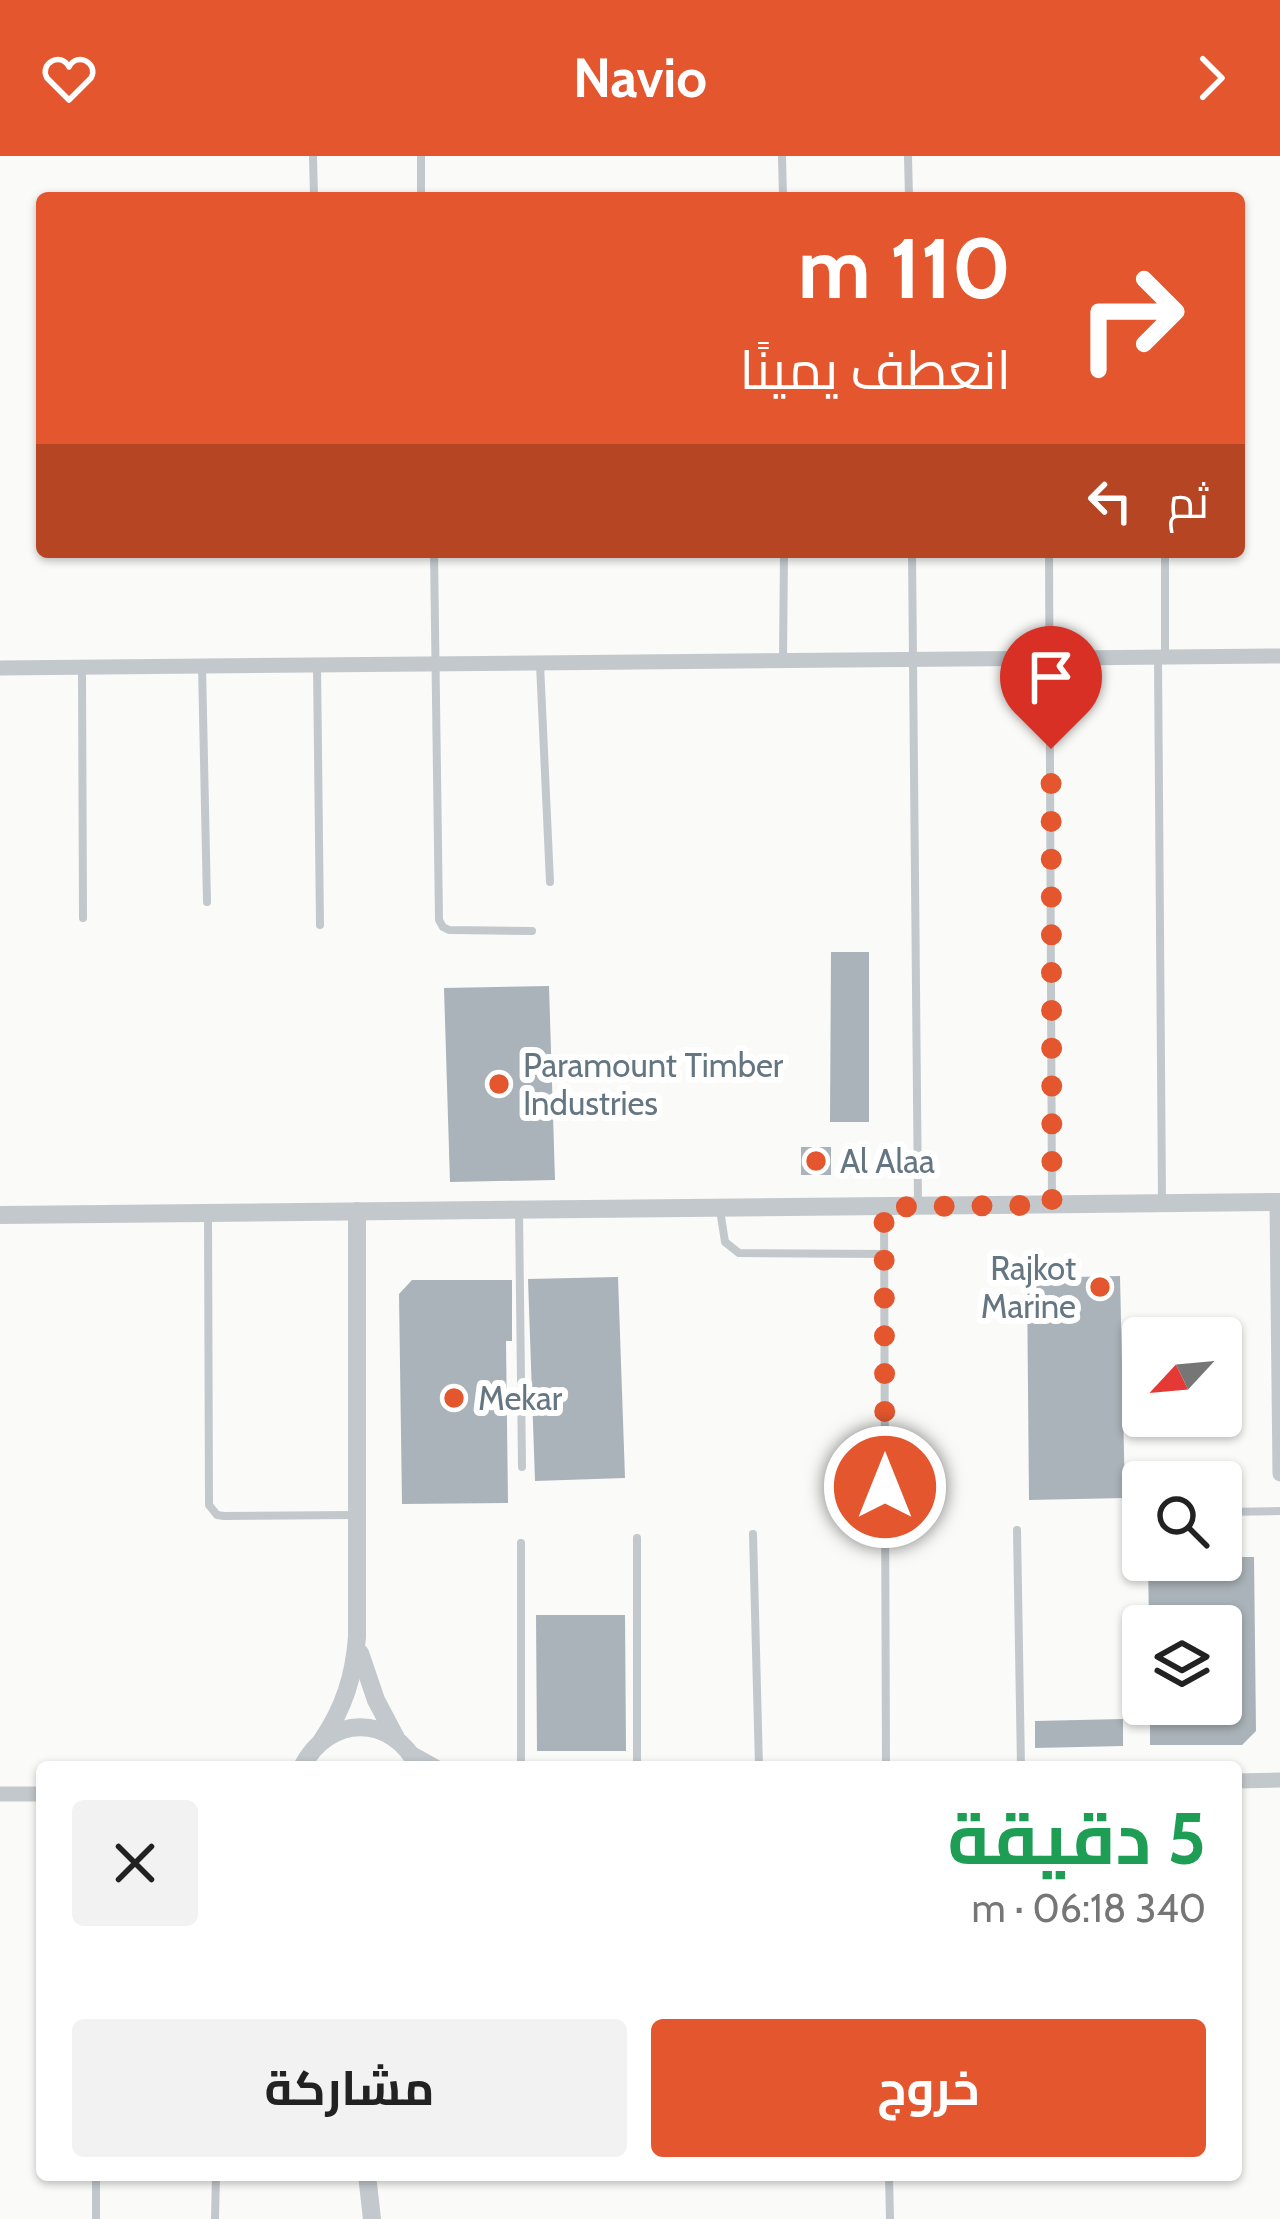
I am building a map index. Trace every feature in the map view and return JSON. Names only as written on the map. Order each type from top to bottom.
[{"type":"street","points":[[0,668],[1280,656]]},
{"type":"street","points":[[0,1215],[1279,1202],[1280,1474]]},
{"type":"street","points":[[310,1754],[332,1725],[348,1691],[357,1637],[358,1211]]},
{"type":"street","points":[[357,1637],[376,1700],[409,1753]]},
{"type":"street","points":[[310,1754],[351,1727],[368,1727],[409,1753]]},
{"type":"street","points":[[1242,1781],[1280,1780]]},
{"type":"street","points":[[0,1794],[36,1794]]},
{"type":"street","points":[[361,2219],[367,2184]]},
{"type":"street","points":[[367,2184],[372,2219]]},
{"type":"lane","points":[[313,156],[314,192]]},
{"type":"lane","points":[[421,156],[421,192]]},
{"type":"lane","points":[[782,156],[783,192]]},
{"type":"lane","points":[[908,156],[908,192]]},
{"type":"lane","points":[[434,558],[440,924],[453,930],[532,931]]},
{"type":"lane","points":[[783,660],[784,558]]},
{"type":"lane","points":[[912,558],[918,1207]]},
{"type":"lane","points":[[1049,558],[1052,1205]]},
{"type":"lane","points":[[1162,1204],[1165,558]]},
{"type":"lane","points":[[540,663],[550,882]]},
{"type":"lane","points":[[316,664],[320,926]]},
{"type":"lane","points":[[202,666],[206,902]]},
{"type":"lane","points":[[82,667],[83,919]]},
{"type":"lane","points":[[884,1207],[886,1761]]},
{"type":"lane","points":[[719,1208],[725,1242],[740,1253],[885,1254]]},
{"type":"lane","points":[[519,1210],[522,1467]]},
{"type":"lane","points":[[208,1213],[208,1505],[224,1516],[357,1515]]},
{"type":"lane","points":[[1242,1512],[1280,1511]]},
{"type":"lane","points":[[1017,1530],[1021,1761]]},
{"type":"lane","points":[[753,1534],[758,1761]]},
{"type":"lane","points":[[637,1538],[638,1761]]},
{"type":"lane","points":[[521,1544],[521,1761]]},
{"type":"lane","points":[[96,2181],[96,2219]]},
{"type":"lane","points":[[215,2219],[216,2181]]},
{"type":"lane","points":[[889,2181],[890,2219]]},
{"type":"building","points":[[831,952],[869,952],[869,1122],[830,1122]]},
{"type":"building","name":"Paramount Timber Industries","points":[[549,986],[555,1180],[450,1182],[444,988]]},
{"type":"building","name":"Al Alaa","points":[[801,1147],[831,1147],[831,1175],[801,1175]]},
{"type":"building","points":[[1120,1276],[1122,1498],[1029,1500],[1027,1278]]},
{"type":"building","points":[[618,1277],[625,1478],[535,1481],[528,1279]]},
{"type":"building","name":"Mekar","points":[[412,1280],[512,1280],[512,1341],[506,1341],[508,1503],[402,1504],[399,1294]]},
{"type":"building","points":[[1242,1557],[1254,1557],[1256,1731],[1242,1745],[1150,1745],[1150,1725],[1242,1725],[1242,1605],[1149,1605],[1148,1581],[1242,1581]]},
{"type":"building","points":[[536,1615],[625,1615],[626,1751],[537,1751]]},
{"type":"building","points":[[1122,1719],[1123,1746],[1035,1748],[1035,1721]]},
{"type":"place","name":"Paramount Timber Industries","points":[[499,1084]]},
{"type":"place","name":"Al Alaa","points":[[816,1161]]},
{"type":"place","name":"Rajkot Marine","points":[[1100,1287]]},
{"type":"place","name":"Mekar","points":[[454,1398]]},
{"type":"route","points":[[885,1487],[884,1207],[1052,1205],[1051,749]]}]
